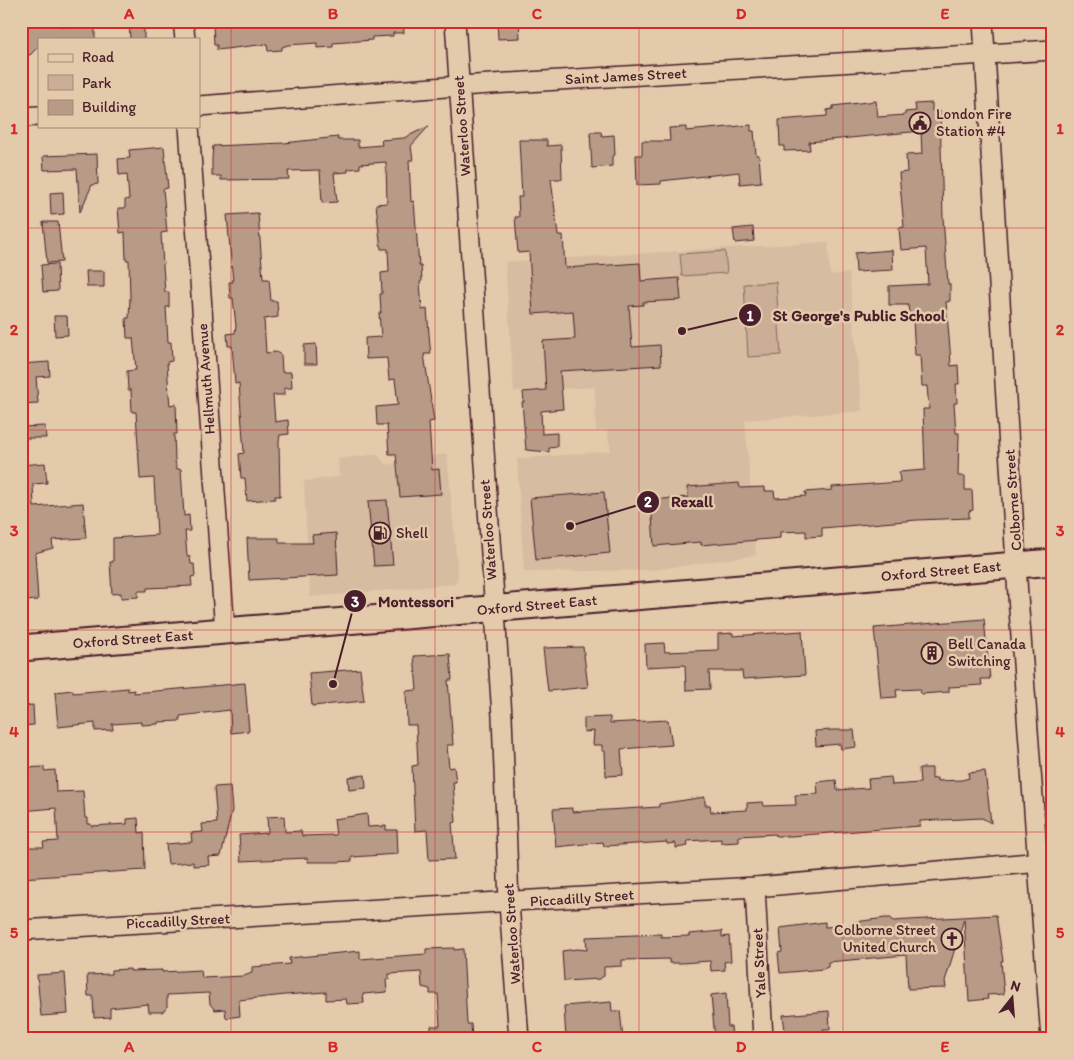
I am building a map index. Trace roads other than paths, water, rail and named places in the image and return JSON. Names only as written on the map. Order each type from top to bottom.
[{"type":"main road","name":"Oxford Street East","points":[[21,648],[1053,562]]},
{"type":"street","points":[[183,21],[185,38]]},
{"type":"street","name":"Waterloo Street","points":[[455,21],[493,609],[502,716],[509,903],[519,1039]]},
{"type":"street","name":"Colborne Street","points":[[983,21],[1018,564],[1046,862],[1051,1039]]},
{"type":"street","name":"Saint James Street","points":[[200,106],[459,86],[1053,50]]},
{"type":"street","points":[[21,117],[38,116]]},
{"type":"street","name":"Hellmuth Avenue","points":[[188,128],[224,632]]},
{"type":"street","name":"Piccadilly Street","points":[[21,930],[509,903],[755,887],[1046,862]]},
{"type":"street","name":"Yale Street","points":[[755,887],[763,1039]]},
{"type":"place","name":"London Fire Station #4","points":[[920,123]]},
{"type":"place","name":"St George's Public School","points":[[682,331]]},
{"type":"place","name":"Rexall","points":[[570,526]]},
{"type":"place","name":"Shell","points":[[380,533]]},
{"type":"place","name":"Bell Canada Switching","points":[[932,653]]},
{"type":"place","name":"Montessori","points":[[333,684]]},
{"type":"place","name":"Colborne Street United Church","points":[[952,939]]}]
